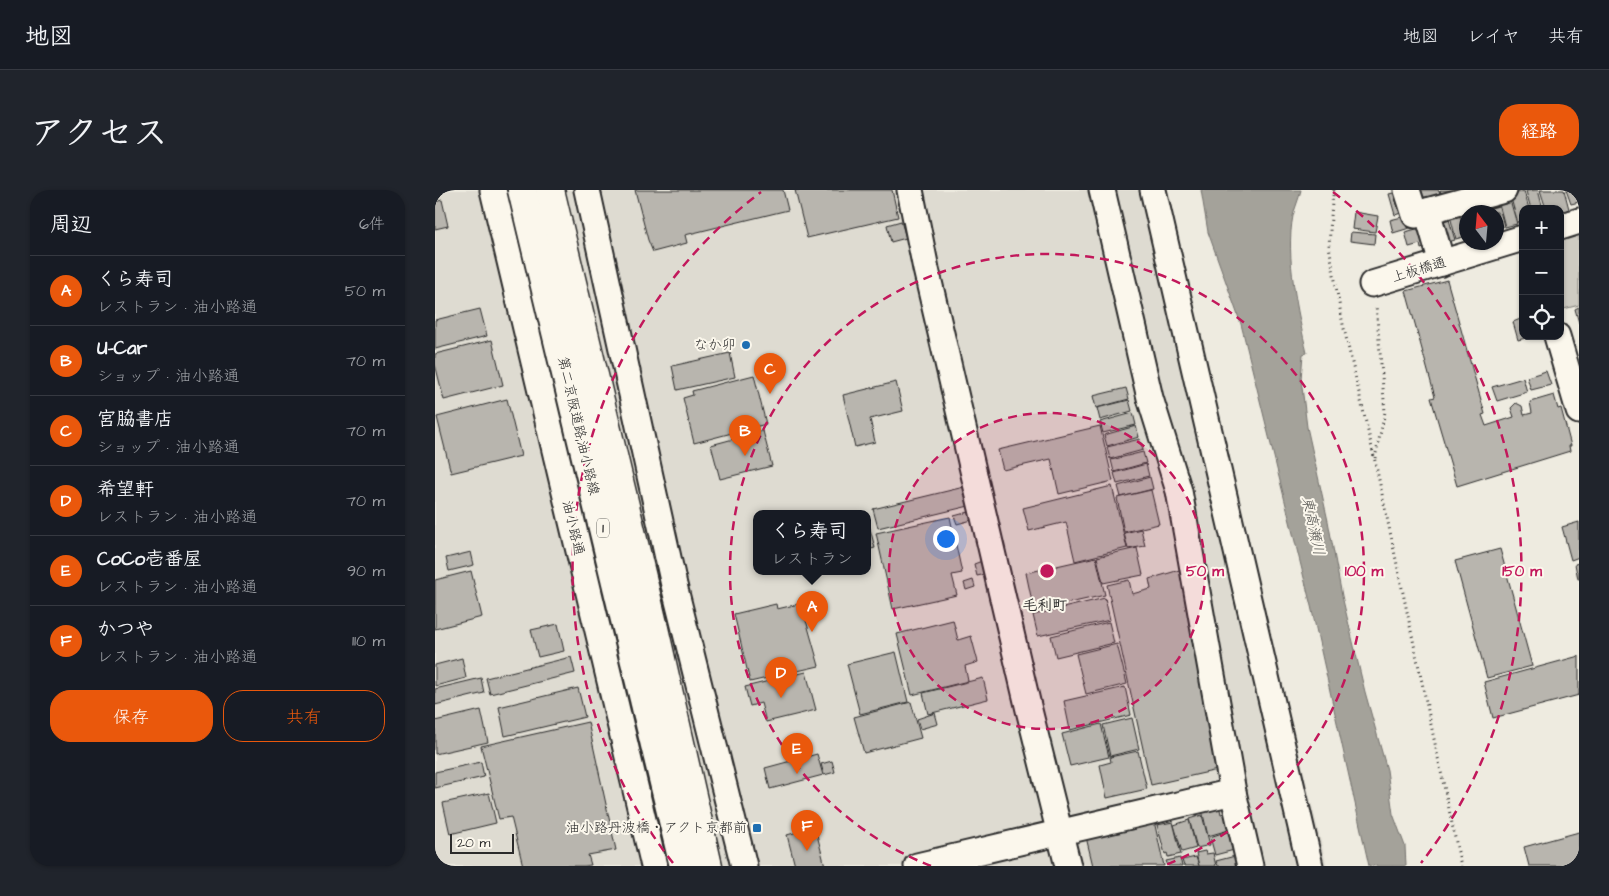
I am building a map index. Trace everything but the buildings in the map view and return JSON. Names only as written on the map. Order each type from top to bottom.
[{"type":"highway","name":"第二京阪道路;油小路線","points":[[522,190],[684,866]]},
{"type":"highway","name":"第二京阪道路;油小路線","points":[[550,190],[649,605],[708,866]]},
{"type":"street","name":"油小路通","points":[[493,190],[654,866]]},
{"type":"street","points":[[587,190],[674,585],[744,866]]},
{"type":"street","points":[[910,190],[946,356],[1029,710],[1068,866]]},
{"type":"street","points":[[1102,190],[1150,398],[1179,491],[1233,792],[1250,866]]},
{"type":"street","points":[[1153,190],[1310,866]]},
{"type":"street","points":[[1407,190],[1415,215],[1473,194],[1504,190]]},
{"type":"street","points":[[1427,212],[1442,263]]},
{"type":"street","points":[[1564,225],[1579,221]]},
{"type":"street","name":"上板橋通","points":[[1372,284],[1519,239]]},
{"type":"street","points":[[1558,340],[1579,411]]},
{"type":"street","points":[[917,866],[1233,792]]},
{"type":"path","points":[[1334,190],[1329,246],[1343,320],[1461,866]]},
{"type":"path","points":[[1372,284],[1377,313],[1385,412],[1375,461]]},
{"type":"shaded area","points":[[435,190],[1161,190],[1327,866],[435,866]]},
{"type":"shaded area","points":[[1579,232],[1579,305],[1564,309],[1564,250],[1564,237]]},
{"type":"water","name":"東高瀬川","points":[[1201,190],[1301,190],[1293,216],[1291,249],[1294,285],[1307,353],[1303,354],[1301,379],[1307,427],[1328,521],[1342,596],[1365,692],[1387,770],[1393,814],[1405,846],[1406,866],[1369,866],[1311,606],[1241,324],[1208,232]]},
{"type":"place","name":"なか卯","points":[[746,345]]},
{"type":"place","name":"宮脇書店","points":[[770,394]]},
{"type":"place","name":"U-Car","points":[[745,456]]},
{"type":"place","name":"くら寿司","points":[[812,632]]},
{"type":"place","name":"希望軒","points":[[781,698]]},
{"type":"place","name":"CoCo壱番屋","points":[[797,774]]},
{"type":"place","name":"油小路丹波橋・アクト京都前","points":[[757,828]]},
{"type":"place","name":"かつや","points":[[807,851]]},
{"type":"district","name":"毛利町","points":[[1045,605]]}]
